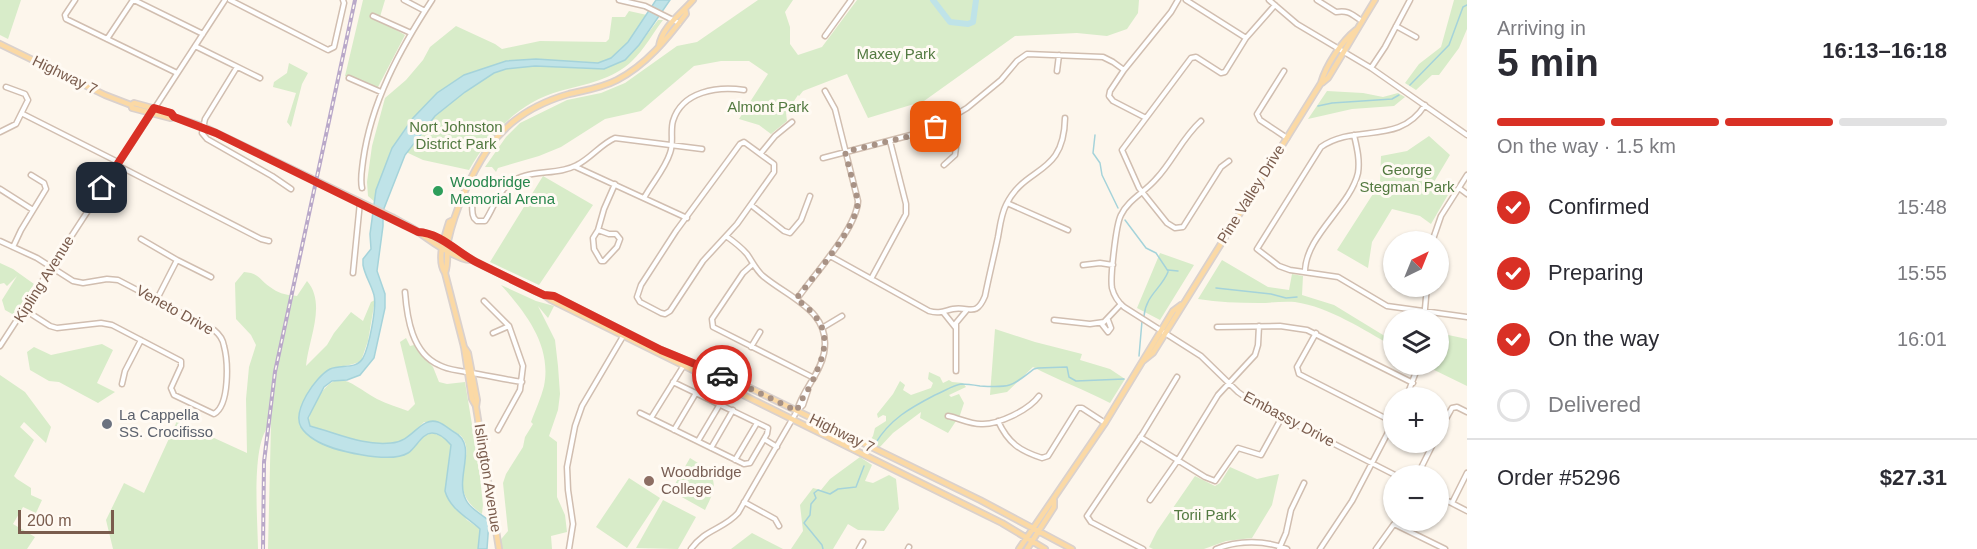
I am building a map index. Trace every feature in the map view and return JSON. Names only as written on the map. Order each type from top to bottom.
[{"type":"main road","name":"Islington Avenue","points":[[499,549],[476,407],[477,400],[442,268],[445,242],[463,198],[488,148],[511,124],[532,108],[594,89],[618,79],[645,61],[676,22],[686,14],[685,9],[693,0]]},
{"type":"main road","name":"Pine Valley Drive","points":[[1027,549],[1049,503],[1054,500],[1105,423],[1163,332],[1173,311],[1182,304],[1321,83],[1328,78],[1350,35],[1356,30],[1375,0]]},
{"type":"main road","name":"Highway 7","points":[[0,44],[130,105],[132,108],[202,126],[392,217],[444,249],[472,260]]},
{"type":"main road","name":"Highway 7","points":[[130,105],[134,103],[154,108],[171,113],[174,117]]},
{"type":"main road","name":"Highway 7","points":[[418,232],[425,232],[445,242],[472,260],[551,300],[797,411],[980,500],[1072,549]]},
{"type":"main road","name":"Highway 7","points":[[625,334],[729,389],[1002,523],[1045,549]]},
{"type":"main road","name":"Pine Valley Drive","points":[[1019,549],[1026,538],[1036,530]]},
{"type":"street","points":[[75,0],[65,15],[66,19],[177,73]]},
{"type":"street","points":[[107,39],[134,0],[203,34]]},
{"type":"street","name":"Kipling Avenue","points":[[0,346],[225,0]]},
{"type":"street","points":[[230,0],[328,50],[334,47],[343,0]]},
{"type":"street","points":[[404,0],[425,11]]},
{"type":"street","points":[[362,188],[366,142],[381,92],[411,33],[432,0]]},
{"type":"street","points":[[620,0],[645,6],[676,22]]},
{"type":"street","points":[[825,36],[851,0]]},
{"type":"street","points":[[1146,118],[1110,99],[1110,91],[1178,0]]},
{"type":"street","points":[[1186,0],[1246,38]]},
{"type":"street","points":[[1269,0],[1297,24],[1371,68],[1467,135]]},
{"type":"street","points":[[1317,0],[1336,12],[1347,11],[1362,21]]},
{"type":"street","points":[[1371,68],[1410,0]]},
{"type":"street","points":[[1229,161],[1221,167],[1181,229],[1167,223],[1142,193],[1122,150],[1191,58],[1196,57],[1223,73],[1246,38],[1275,6]]},
{"type":"street","points":[[373,16],[411,33]]},
{"type":"street","points":[[1396,26],[1416,37]]},
{"type":"street","points":[[195,46],[260,78]]},
{"type":"street","points":[[823,158],[925,132],[942,124],[964,110],[1001,80],[1022,57],[1029,54],[1103,57],[1124,70]]},
{"type":"street","points":[[1058,71],[1059,55]]},
{"type":"street","points":[[237,67],[202,126],[202,133],[291,189]]},
{"type":"street","points":[[1257,114],[1284,71]]},
{"type":"street","points":[[349,78],[381,92]]},
{"type":"street","points":[[0,132],[15,126],[28,100],[28,96],[6,87]]},
{"type":"street","points":[[644,198],[668,159],[676,114],[689,99],[715,89],[744,90]]},
{"type":"street","points":[[796,299],[830,256],[857,208],[858,201],[835,109],[825,91]]},
{"type":"street","points":[[1416,309],[1387,306],[1338,278],[1279,266],[1258,251],[1258,246],[1319,150],[1333,139],[1388,131],[1407,125],[1425,105]]},
{"type":"street","points":[[23,114],[261,239],[269,241]]},
{"type":"street","points":[[1249,115],[1257,114]]},
{"type":"street","points":[[1257,114],[1260,120],[1287,138]]},
{"type":"street","points":[[956,371],[958,318],[966,311],[979,307],[984,299],[1001,218],[1007,203],[1022,184],[1054,158],[1064,136],[1065,118]]},
{"type":"street","points":[[1054,320],[1101,323],[1108,320],[1121,304],[1112,288],[1120,216],[1158,178],[1176,149],[1201,121]]},
{"type":"street","points":[[761,153],[775,136],[792,122]]},
{"type":"street","points":[[942,124],[956,147],[955,155],[944,165]]},
{"type":"street","points":[[1305,272],[1310,250],[1356,177],[1358,159],[1354,135]]},
{"type":"street","points":[[463,198],[472,204],[474,218],[477,221],[484,221],[499,195],[514,180],[528,174],[555,172],[575,166],[615,138],[702,149]]},
{"type":"street","points":[[871,279],[906,213],[906,204],[890,141]]},
{"type":"street","points":[[746,143],[774,164],[775,169],[751,205],[703,261],[670,311],[661,313],[640,302],[637,293],[665,247],[740,144],[746,143]]},
{"type":"street","points":[[575,166],[687,218]]},
{"type":"street","points":[[13,247],[46,189],[44,183],[31,175]]},
{"type":"street","points":[[1436,231],[1441,216],[1467,175]]},
{"type":"street","points":[[598,230],[616,234],[620,240],[617,247],[604,261],[601,261],[597,254],[593,238],[615,184]]},
{"type":"street","points":[[1459,188],[1467,194]]},
{"type":"street","points":[[0,189],[33,210]]},
{"type":"street","points":[[751,205],[784,231],[790,233],[801,220],[810,196]]},
{"type":"street","points":[[353,273],[360,202]]},
{"type":"street","points":[[1007,203],[1068,230]]},
{"type":"street","points":[[691,549],[703,535],[734,517],[797,411],[803,405],[824,354],[825,343],[822,328],[814,314],[762,275],[743,250],[726,236]]},
{"type":"street","points":[[141,239],[212,277]]},
{"type":"street","name":"Veneto Drive","points":[[0,241],[76,282],[118,280],[211,327],[222,340],[225,352],[226,392],[219,411],[212,413],[172,394],[171,388],[181,361],[141,340],[107,324],[54,327],[25,310]]},
{"type":"street","points":[[830,256],[929,311],[943,312],[954,309],[966,311]]},
{"type":"street","points":[[157,299],[177,260]]},
{"type":"street","points":[[1083,265],[1100,263],[1113,265]]},
{"type":"street","points":[[753,264],[742,273],[711,323],[715,329],[814,378]]},
{"type":"street","points":[[405,292],[411,330],[421,350],[437,365],[522,381]]},
{"type":"street","points":[[484,301],[509,326],[522,360],[520,390],[498,430]]},
{"type":"street","name":"Embassy Drive","points":[[1121,304],[1201,356],[1246,398],[1383,469]]},
{"type":"street","points":[[943,312],[956,328]]},
{"type":"street","points":[[1449,314],[1467,317]]},
{"type":"street","points":[[822,328],[842,316]]},
{"type":"street","points":[[1101,323],[1108,332],[1112,328],[1108,320]]},
{"type":"street","points":[[493,333],[509,326]]},
{"type":"street","points":[[1150,500],[1178,460],[1218,394],[1255,355],[1259,326]]},
{"type":"street","points":[[1217,327],[1291,327],[1316,333],[1413,383]]},
{"type":"street","points":[[751,347],[760,332]]},
{"type":"street","points":[[1316,333],[1297,367],[1299,374],[1383,417]]},
{"type":"street","points":[[569,549],[573,524],[567,467],[575,426],[582,405],[625,334]]},
{"type":"street","points":[[122,384],[125,371],[141,340]]},
{"type":"street","points":[[651,418],[684,365]]},
{"type":"street","points":[[1411,387],[1416,375]]},
{"type":"street","points":[[1143,549],[1091,522],[1087,516],[1177,377]]},
{"type":"street","points":[[640,413],[735,460],[744,464],[750,463],[768,428],[673,382]]},
{"type":"street","points":[[698,441],[729,389]]},
{"type":"street","points":[[674,430],[696,393]]},
{"type":"street","points":[[948,416],[982,424],[998,421],[1018,413],[1039,396]]},
{"type":"street","points":[[1449,413],[1452,408],[1457,407],[1467,412]]},
{"type":"street","points":[[998,421],[1011,443],[1042,458],[1048,456],[1078,408],[1082,408],[1105,423]]},
{"type":"street","points":[[711,448],[733,410]]},
{"type":"street","points":[[1140,437],[1215,481],[1238,448],[1261,455],[1282,417]]},
{"type":"street","points":[[735,460],[757,423]]},
{"type":"street","points":[[764,439],[777,447]]},
{"type":"street","points":[[1320,549],[1352,501],[1383,442]]},
{"type":"street","points":[[1452,503],[1467,473]]},
{"type":"street","points":[[1280,548],[1290,512],[1304,483]]},
{"type":"street","points":[[744,502],[775,519],[778,526]]},
{"type":"street","points":[[1449,502],[1467,511]]},
{"type":"street","points":[[1376,549],[1395,524],[1446,549]]},
{"type":"street","points":[[859,549],[863,542]]},
{"type":"street","points":[[1216,549],[1257,542],[1287,549]]},
{"type":"green space","points":[[0,0],[21,0],[8,39],[0,35]]},
{"type":"green space","points":[[363,0],[385,0],[379,20],[405,35],[377,89],[345,76]]},
{"type":"green space","name":"Maxey Park","points":[[758,0],[793,0],[785,12],[790,27],[790,44],[798,55],[822,47],[857,0],[1139,0],[1138,13],[1127,29],[1107,36],[1077,33],[1015,36],[924,101],[868,118],[847,74],[803,91],[786,113],[787,121],[771,134],[759,125],[739,119],[768,74],[749,61],[721,61],[694,66],[641,111],[605,119],[561,147],[498,168],[496,172],[492,167],[485,167],[506,137],[520,123],[567,100],[601,93],[625,83],[677,46],[697,42]]},
{"type":"green space","points":[[1454,0],[1467,0],[1467,29],[1459,48],[1439,75],[1432,75],[1416,90],[1405,83],[1419,64],[1441,47]]},
{"type":"green space","points":[[629,11],[647,15],[628,42],[611,58],[598,63],[506,61],[464,75],[437,93],[404,130],[376,190],[375,202],[368,196],[367,182],[372,146],[385,98],[406,80],[423,60],[430,47],[456,26],[502,49],[540,41],[606,42],[609,39],[612,17],[625,17]]},
{"type":"green space","name":"Nort Johnston District Park","points":[[658,20],[663,20],[632,61],[616,73],[545,96],[531,103],[496,133],[469,170],[423,160],[406,152],[435,116],[494,73],[506,69],[535,66],[604,69],[625,60]]},
{"type":"green space","points":[[289,63],[308,73],[302,84],[291,127],[287,122],[296,93],[273,87],[274,82],[287,73]]},
{"type":"green space","points":[[1327,91],[1363,93],[1383,97],[1398,93],[1405,97],[1394,106],[1352,109],[1308,119]]},
{"type":"green space","name":"George Stegman Park","points":[[1429,136],[1450,155],[1434,182],[1449,193],[1431,224],[1420,216],[1392,209],[1372,242],[1368,268],[1337,250],[1380,183],[1381,156],[1407,151]]},
{"type":"green space","points":[[543,176],[593,205],[539,285],[490,262]]},
{"type":"green space","points":[[1160,253],[1194,265],[1160,320],[1137,308]]},
{"type":"green space","points":[[1222,260],[1268,287],[1289,290],[1292,274],[1303,276],[1302,295],[1334,305],[1383,335],[1383,340],[1321,309],[1295,302],[1243,303],[1198,299]]},
{"type":"green space","points":[[0,263],[34,284],[14,315],[5,310],[2,300],[17,276],[7,286],[4,283],[0,284]]},
{"type":"green space","points":[[244,272],[257,276],[281,293],[297,296],[307,281],[313,290],[316,300],[315,322],[306,366],[327,345],[351,312],[363,321],[371,302],[375,300],[368,341],[361,361],[329,369],[299,420],[335,449],[387,457],[412,450],[425,435],[433,433],[445,438],[451,445],[445,491],[467,520],[480,529],[478,549],[268,549],[271,424],[264,433],[258,463],[258,549],[113,549],[106,520],[124,483],[144,493],[177,421],[247,453],[246,399],[249,367],[256,345],[251,335],[236,319],[235,283]]},
{"type":"green space","points":[[501,285],[536,301],[554,306],[548,318],[538,306],[555,340],[560,394],[558,410],[549,436],[557,442],[557,497],[565,515],[567,532],[551,536],[552,549],[496,549],[497,544],[508,531],[503,483],[533,424],[531,422],[543,391],[545,371],[541,344],[535,331]]},
{"type":"green space","points":[[995,329],[1082,354],[1080,360],[1110,369],[1125,379],[1110,403],[1033,367],[1007,392],[990,395]]},
{"type":"green space","points":[[1449,335],[1467,339],[1467,386],[1444,375],[1449,375]]},
{"type":"green space","points":[[406,338],[410,346],[414,345],[433,367],[439,382],[447,384],[465,382],[479,467],[482,514],[470,504],[464,494],[462,483],[466,445],[461,436],[444,426],[424,422],[410,437],[396,443],[371,444],[310,426],[310,416],[317,400],[324,389],[338,380],[352,384],[377,399],[408,411],[415,404],[400,342]]},
{"type":"green space","points":[[102,344],[113,350],[97,383],[115,392],[98,403],[59,382],[49,381],[30,370],[27,352],[34,347],[51,355]]},
{"type":"green space","points":[[929,372],[940,377],[943,383],[949,380],[963,383],[966,387],[949,395],[951,397],[959,394],[964,403],[960,415],[948,433],[920,418],[921,412],[893,433],[879,448],[868,443],[867,439],[871,439],[875,428],[886,421],[886,416],[878,418],[877,414],[900,381],[905,385],[903,390],[911,395],[931,388],[933,383],[928,379]]},
{"type":"green space","points":[[0,375],[25,392],[51,427],[46,443],[24,422],[20,427],[34,440],[14,476],[31,488],[31,495],[42,500],[36,513],[23,507],[13,524],[35,537],[27,549],[0,549]]},
{"type":"green space","points":[[860,457],[872,465],[865,481],[873,483],[889,475],[896,479],[899,509],[884,531],[858,530],[848,524],[833,549],[791,549],[803,531],[800,505],[813,488],[821,490],[830,479]]},
{"type":"green space","points":[[690,458],[705,469],[713,479],[713,492],[705,510],[671,491]]},
{"type":"green space","name":"Torii Park","points":[[1230,467],[1257,479],[1279,474],[1272,505],[1252,538],[1226,541],[1204,549],[1153,549],[1149,547],[1157,531],[1195,476],[1215,486],[1220,483]]},
{"type":"green space","points":[[629,478],[660,498],[627,548],[596,527]]},
{"type":"green space","points":[[663,500],[696,517],[678,549],[636,548]]},
{"type":"green space","points":[[752,533],[783,549],[731,549]]},
{"type":"water","points":[[656,0],[670,0],[639,45],[625,60],[604,69],[535,66],[506,69],[494,73],[465,92],[435,116],[405,155],[383,211],[377,271],[385,294],[385,308],[374,358],[360,375],[347,380],[332,381],[324,387],[308,418],[310,426],[370,443],[399,442],[432,421],[454,432],[465,445],[463,491],[466,500],[473,509],[489,521],[487,549],[478,549],[480,529],[455,508],[445,491],[451,445],[445,439],[438,434],[428,434],[408,453],[400,456],[375,457],[347,452],[323,444],[304,431],[299,420],[302,404],[306,395],[324,373],[330,369],[356,364],[360,362],[365,353],[372,327],[375,301],[363,259],[371,249],[370,234],[376,190],[392,148],[413,118],[437,93],[464,75],[506,61],[536,59],[598,63],[611,58],[628,42]]},
{"type":"waterway","points":[[933,0],[950,22],[968,24],[973,22],[976,0]]},
{"type":"waterway","points":[[1410,85],[1449,45],[1463,7],[1467,5]]},
{"type":"waterway","points":[[1318,106],[1392,99],[1399,95]]},
{"type":"waterway","points":[[1095,135],[1093,153],[1100,163],[1102,175],[1118,208]]},
{"type":"waterway","points":[[1125,220],[1146,248],[1156,253],[1168,271]]},
{"type":"waterway","points":[[1168,270],[1178,271]]},
{"type":"waterway","points":[[1144,316],[1151,297],[1168,272]]},
{"type":"waterway","points":[[1216,288],[1271,294],[1286,298],[1297,297]]},
{"type":"waterway","points":[[1139,356],[1142,321]]},
{"type":"waterway","points":[[875,444],[901,415],[951,387],[961,384],[1004,386],[1015,383],[1034,369],[1067,367],[1069,377],[1076,381],[1124,379]]},
{"type":"waterway","points":[[823,549],[804,523],[810,515],[811,504],[816,498],[814,493],[818,490],[830,494],[838,489],[856,487],[864,466]]},
{"type":"railway","points":[[263,549],[264,462],[275,372],[355,0]]},
{"type":"way so far","points":[[722,375],[797,411],[822,360],[825,343],[817,318],[796,299],[836,246],[857,208],[858,201],[845,152],[918,134],[936,127]]},
{"type":"place","name":"Woodbridge Memorial Arena","points":[[438,191]]},
{"type":"place","name":"La Cappella SS. Crocifisso","points":[[107,424]]},
{"type":"place","name":"Woodbridge College","points":[[649,481]]},
{"type":"route","points":[[102,188],[154,108],[171,113],[174,117],[202,126],[392,217],[418,232],[425,232],[469,256],[472,260],[544,295],[554,296],[661,350],[722,375]]},
{"type":"park label","name":"Almont Park","points":[[768,107]]}]
